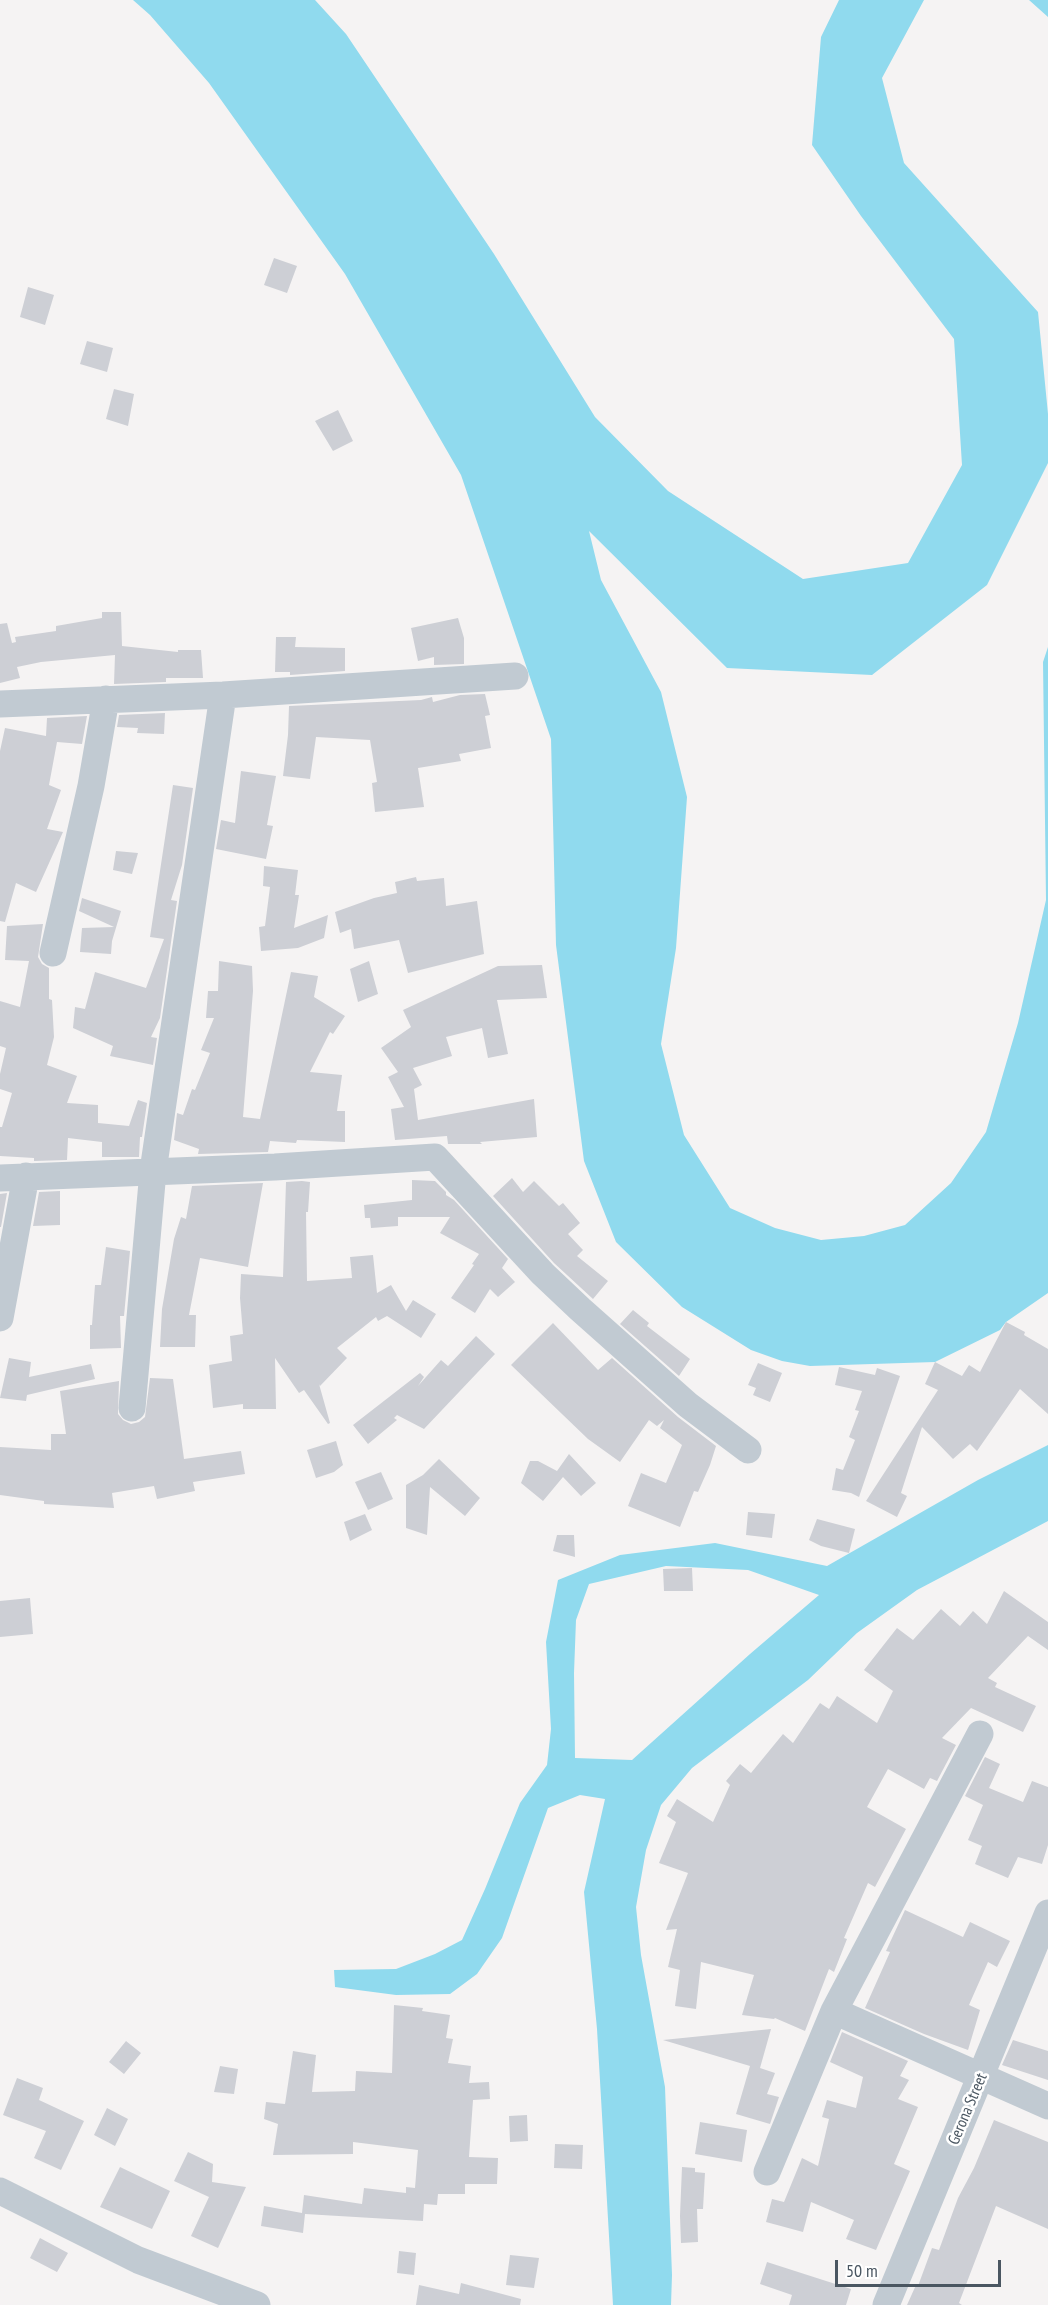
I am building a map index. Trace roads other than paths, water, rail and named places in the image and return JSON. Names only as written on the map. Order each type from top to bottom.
[{"type":"street","points":[[0,704],[223,696],[515,676]]},
{"type":"street","points":[[132,1408],[153,1171],[223,696]]},
{"type":"street","points":[[53,953],[91,786],[106,699]]},
{"type":"street","points":[[0,1318],[13,1177],[435,1158],[543,1274],[580,1309],[688,1405],[748,1450]]},
{"type":"street","points":[[767,2172],[834,2011],[980,1734]]},
{"type":"street","name":"Gerona Street","points":[[886,2305],[1048,1913]]},
{"type":"street","points":[[834,2011],[1048,2106]]},
{"type":"street","points":[[0,2191],[138,2260],[257,2305]]},
{"type":"water","points":[[133,0],[315,0],[346,34],[494,254],[595,417],[668,491],[803,579],[908,563],[962,465],[954,339],[861,216],[812,145],[821,37],[839,0],[924,0],[882,78],[904,163],[1038,312],[1048,414],[1048,463],[987,585],[872,675],[727,668],[589,531],[601,580],[661,692],[687,797],[676,948],[661,1044],[684,1135],[730,1208],[775,1228],[821,1240],[864,1236],[905,1225],[951,1183],[986,1132],[1018,1023],[1046,900],[1043,662],[1048,647],[1048,1293],[1006,1322],[1000,1330],[935,1362],[810,1366],[782,1361],[751,1350],[682,1307],[616,1242],[584,1161],[556,945],[551,739],[461,475],[345,274],[209,83],[150,15]]},
{"type":"water","points":[[1029,0],[1048,0],[1048,17]]},
{"type":"water","points":[[1048,1445],[1048,1521],[917,1590],[857,1633],[808,1680],[692,1768],[661,1805],[646,1850],[636,1907],[641,1955],[665,2087],[672,2275],[671,2305],[613,2305],[597,2029],[584,1892],[605,1799],[580,1795],[548,1808],[502,1938],[477,1974],[450,1994],[396,1995],[335,1987],[334,1970],[396,1969],[435,1954],[462,1940],[520,1803],[547,1765],[551,1729],[546,1642],[558,1580],[620,1555],[715,1543],[827,1566],[978,1480]],"holes":[[[666,1566],[748,1570],[819,1595],[632,1760],[575,1758],[576,1620],[589,1584]]]}]
